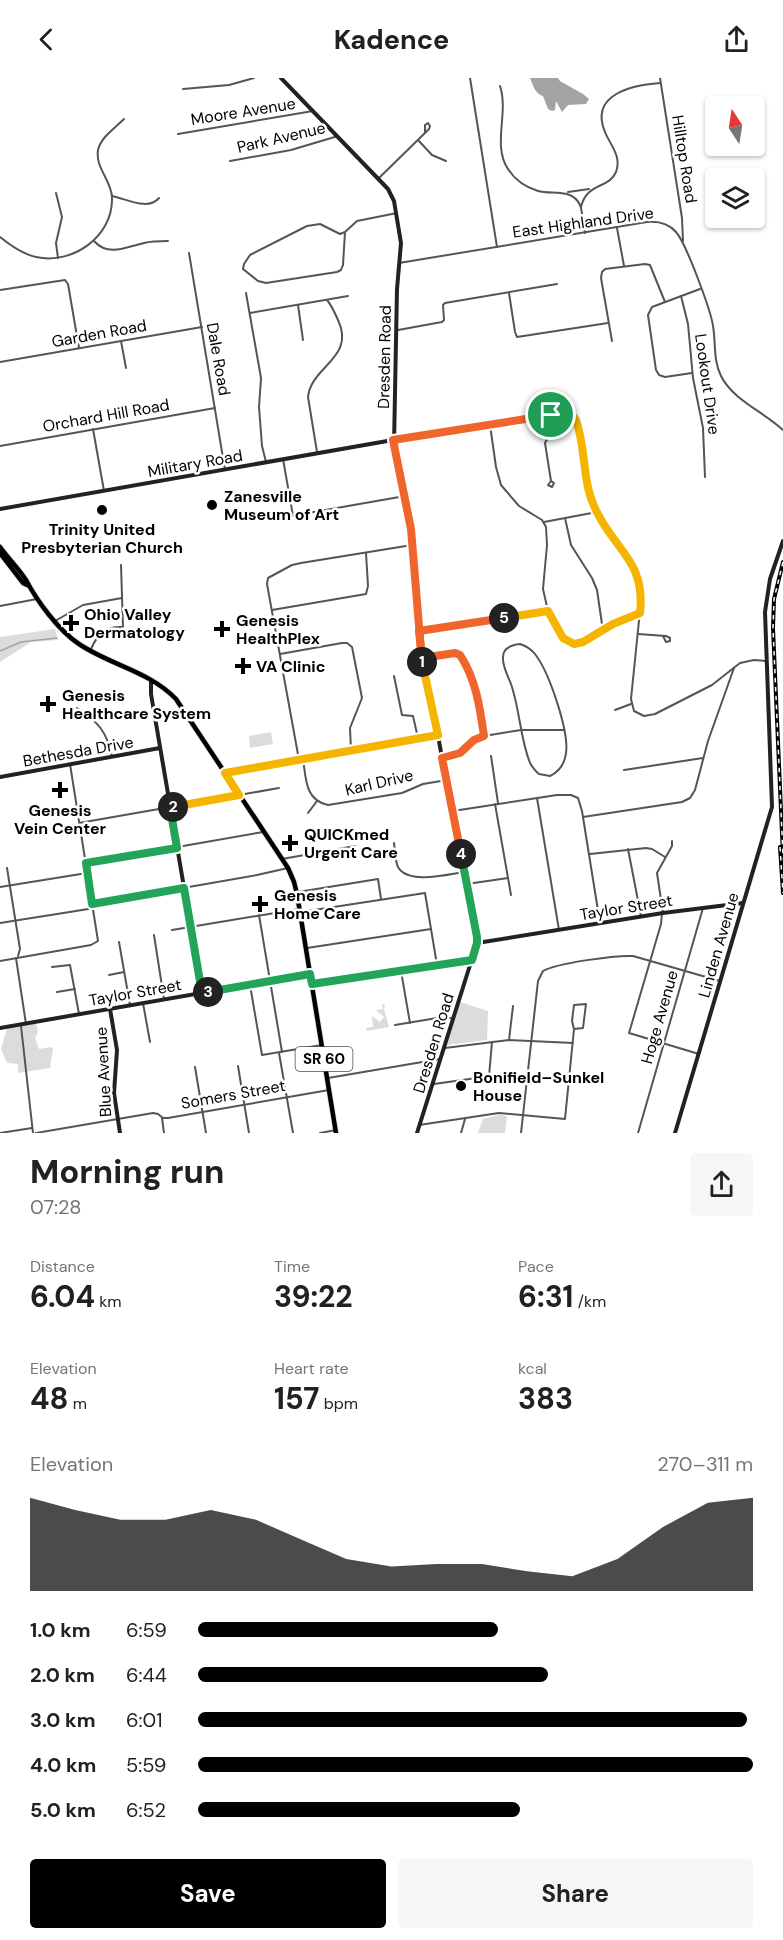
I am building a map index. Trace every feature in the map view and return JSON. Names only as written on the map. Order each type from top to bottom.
[{"type":"main road","name":"SR 60","points":[[0,547],[55,621],[73,640],[151,679],[162,686],[181,705],[288,868],[296,892],[336,1132]]},
{"type":"main road","name":"SR 60","points":[[0,553],[27,585]]},
{"type":"street","points":[[183,89],[229,85],[254,78]]},
{"type":"street","name":"Dresden Road","points":[[280,78],[379,178],[391,194],[397,213],[401,240],[393,440],[405,496],[412,545],[422,658],[477,943],[417,1133]]},
{"type":"street","points":[[470,78],[497,247]]},
{"type":"street","name":"Hilltop Road","points":[[660,78],[681,207],[684,244]]},
{"type":"street","points":[[580,207],[584,196],[615,174],[617,164],[615,151],[603,124],[602,115],[606,105],[622,90],[660,83]]},
{"type":"street","points":[[500,86],[503,110],[501,148],[508,170],[517,180],[542,192],[565,193],[592,189]]},
{"type":"street","name":"Moore Avenue","points":[[178,134],[313,111]]},
{"type":"street","points":[[0,237],[15,249],[42,258],[58,258],[78,252],[94,241],[107,222],[112,196],[99,164],[99,150],[104,138],[124,119]]},
{"type":"street","points":[[379,178],[425,132]]},
{"type":"street","name":"Park Avenue","points":[[230,160],[291,150],[338,136]]},
{"type":"street","points":[[418,140],[432,155],[446,161]]},
{"type":"street","points":[[56,193],[62,218],[56,243],[58,258]]},
{"type":"street","points":[[565,193],[572,196],[580,207],[585,232]]},
{"type":"street","points":[[112,196],[149,204],[156,202],[159,198]]},
{"type":"street","points":[[345,232],[335,232],[320,224],[307,225],[250,255],[243,267],[244,270],[266,283],[337,272],[343,265],[345,232],[357,220],[397,213]]},
{"type":"street","name":"East Highland Drive","points":[[399,264],[647,222],[661,222],[676,231],[684,244],[712,318],[716,361],[723,379],[734,392],[783,430]]},
{"type":"street","points":[[617,227],[624,266]]},
{"type":"street","points":[[94,241],[100,247],[114,250],[145,242],[168,241]]},
{"type":"street","name":"Dale Road","points":[[189,253],[225,470]]},
{"type":"street","points":[[612,341],[601,275],[605,269],[650,265],[665,302]]},
{"type":"street","points":[[0,290],[65,280],[68,285],[79,348]]},
{"type":"street","points":[[396,330],[442,322],[444,320],[443,305],[446,303],[557,284]]},
{"type":"street","points":[[692,373],[663,377],[657,371],[648,315],[652,307],[701,288]]},
{"type":"street","points":[[509,292],[514,327],[518,337],[609,323]]},
{"type":"street","points":[[246,294],[261,378],[259,407],[262,446],[266,462]]},
{"type":"street","points":[[250,313],[348,296]]},
{"type":"street","name":"Lookout Drive","points":[[681,296],[688,324],[692,373],[704,442],[705,477]]},
{"type":"street","points":[[318,453],[308,391],[337,353],[343,335],[327,300]]},
{"type":"street","points":[[298,305],[303,340]]},
{"type":"street","name":"Garden Road","points":[[0,362],[202,327]]},
{"type":"street","points":[[121,341],[126,368]]},
{"type":"street","name":"Orchard Hill Road","points":[[0,446],[215,408]]},
{"type":"street","points":[[393,440],[551,415],[567,413],[573,415],[576,420],[590,496],[597,512],[637,573],[641,589],[631,704],[634,711],[638,715],[656,714],[712,685],[734,666],[749,661],[766,661]]},
{"type":"street","points":[[551,415],[553,428],[545,443],[551,481]]},
{"type":"street","points":[[490,425],[501,485],[519,506],[544,522],[597,512]]},
{"type":"street","points":[[93,429],[104,491]]},
{"type":"street","name":"Military Road","points":[[0,509],[393,440]]},
{"type":"street","points":[[283,459],[293,516]]},
{"type":"street","points":[[274,519],[405,496]]},
{"type":"street","points":[[565,518],[571,545],[597,590],[603,631]]},
{"type":"street","points":[[544,522],[547,536],[542,585],[548,611],[559,633],[568,642],[574,644],[583,642],[640,613]]},
{"type":"street","name":"Linden Avenue","points":[[675,1133],[771,810],[765,618],[767,592],[783,541]]},
{"type":"street","points":[[308,813],[317,801],[308,788],[301,759],[279,654],[267,584],[268,578],[301,563],[412,545]]},
{"type":"street","points":[[272,610],[366,594],[368,586],[366,553]]},
{"type":"street","points":[[90,650],[102,632],[111,627],[123,627],[121,565]]},
{"type":"street","points":[[55,621],[76,607],[122,598]]},
{"type":"street","points":[[0,606],[38,599]]},
{"type":"street","points":[[419,631],[548,611]]},
{"type":"street","points":[[59,626],[61,618]]},
{"type":"street","points":[[638,634],[663,636]]},
{"type":"street","points":[[279,654],[342,643],[350,645],[354,652],[362,699],[350,728],[351,750]]},
{"type":"street","points":[[514,645],[526,646],[536,655],[550,685],[564,730],[566,758],[557,772],[547,776],[539,774],[533,768],[514,692],[503,660],[505,651],[514,645]]},
{"type":"street","points":[[422,658],[455,653],[460,655],[474,685],[484,736]]},
{"type":"street","points":[[583,817],[687,800],[695,790],[703,758],[734,666]]},
{"type":"street","points":[[394,676],[402,716],[413,716],[418,738]]},
{"type":"street","points":[[151,679],[150,691],[202,993]]},
{"type":"street","points":[[150,691],[162,686]]},
{"type":"street","points":[[615,710],[631,704]]},
{"type":"street","points":[[77,708],[94,720],[104,731],[109,741],[112,757]]},
{"type":"street","points":[[442,758],[460,753],[474,740],[484,736],[522,730],[564,730]]},
{"type":"street","points":[[225,773],[438,735]]},
{"type":"street","name":"Bethesda Drive","points":[[0,777],[160,748]]},
{"type":"street","points":[[491,756],[511,895]]},
{"type":"street","points":[[624,770],[703,758]]},
{"type":"street","points":[[0,961],[97,943],[98,937],[70,764]]},
{"type":"street","name":"Karl Drive","points":[[317,801],[328,805],[340,804],[405,792],[423,784],[447,780]]},
{"type":"street","points":[[79,823],[279,788]]},
{"type":"street","points":[[453,811],[537,798],[574,796],[580,801],[600,923]]},
{"type":"street","points":[[537,798],[559,930]]},
{"type":"street","points":[[86,863],[264,832]]},
{"type":"street","points":[[672,841],[672,846],[657,873],[663,913],[629,1034],[699,1054]]},
{"type":"street","points":[[394,843],[397,864],[406,874],[423,877],[464,872]]},
{"type":"street","points":[[282,860],[356,846]]},
{"type":"street","points":[[589,854],[650,848],[665,857]]},
{"type":"street","points":[[628,849],[641,916]]},
{"type":"street","points":[[7,868],[20,949],[17,957],[17,970],[34,1133]]},
{"type":"street","points":[[0,923],[83,910],[88,909],[92,904],[288,868]]},
{"type":"street","points":[[0,887],[87,873]]},
{"type":"street","points":[[467,884],[508,878]]},
{"type":"street","points":[[296,892],[378,879],[381,899]]},
{"type":"street","points":[[172,930],[259,915],[425,893],[437,965]]},
{"type":"street","name":"Taylor Street","points":[[477,943],[641,916],[743,903]]},
{"type":"street","name":"Hoge Avenue","points":[[638,1133],[704,907]]},
{"type":"street","points":[[259,915],[293,1133]]},
{"type":"street","points":[[306,948],[431,929]]},
{"type":"street","points":[[154,935],[164,999]]},
{"type":"street","points":[[119,942],[129,1005]]},
{"type":"street","points":[[521,1133],[538,981],[543,971],[557,966],[625,956],[651,960],[720,981]]},
{"type":"street","points":[[312,984],[472,960]]},
{"type":"street","points":[[52,966],[70,965],[79,1014]]},
{"type":"street","points":[[401,970],[410,1023]]},
{"type":"street","points":[[109,975],[124,972]]},
{"type":"street","name":"Taylor Street","points":[[0,1028],[310,974]]},
{"type":"street","points":[[250,985],[262,1055],[322,1045]]},
{"type":"street","points":[[57,992],[75,989]]},
{"type":"street","points":[[143,1003],[150,1042]]},
{"type":"street","points":[[419,1125],[499,1113],[565,1119],[573,1043],[574,1005],[586,1004],[583,1028],[574,1029]]},
{"type":"street","points":[[509,1040],[513,1006]]},
{"type":"street","name":"Blue Avenue","points":[[110,1009],[117,1050],[114,1093],[120,1133]]},
{"type":"street","points":[[395,1025],[438,1017],[453,1018]]},
{"type":"street","points":[[444,1048],[509,1040],[573,1043]]},
{"type":"street","points":[[489,1076],[492,1042]]},
{"type":"street","points":[[327,1079],[440,1059]]},
{"type":"street","points":[[238,1066],[249,1133]]},
{"type":"street","points":[[195,1067],[206,1133]]},
{"type":"street","points":[[433,1084],[506,1074]]},
{"type":"street","name":"Somers Street","points":[[34,1133],[153,1113],[163,1118],[329,1090]]},
{"type":"street","points":[[163,1118],[164,1133]]},
{"type":"street","points":[[460,1133],[466,1118]]},
{"type":"street","points":[[75,1126],[76,1133]]},
{"type":"street","points":[[0,1133],[32,1128]]},
{"type":"street","points":[[320,1133],[336,1132]]},
{"type":"shaded area","points":[[530,78],[558,78],[589,99],[586,104],[568,105],[562,112],[556,101],[555,110],[552,111],[548,109],[543,96],[536,91]]},
{"type":"shaded area","points":[[55,629],[58,640],[31,642],[0,662],[0,637]]},
{"type":"shaded area","points":[[271,732],[273,744],[250,748],[249,736]]},
{"type":"shaded area","points":[[460,1002],[488,1011],[487,1040],[447,1045]]},
{"type":"shaded area","points":[[382,1004],[385,1004],[384,1009],[389,1027],[367,1031],[366,1028],[373,1027],[372,1016],[380,1022],[384,1017],[376,1010],[383,1009]]},
{"type":"shaded area","points":[[36,1023],[38,1032],[35,1038],[39,1049],[52,1047],[53,1049],[50,1068],[18,1073],[18,1064],[7,1063],[1,1049],[7,1028]]},
{"type":"shaded area","points":[[499,1115],[507,1116],[505,1133],[478,1133],[483,1119]]},
{"type":"waterway","points":[[0,651],[21,642],[57,638]]},
{"type":"railway","points":[[783,562],[774,599],[773,628],[783,856]]},
{"type":"railway","points":[[780,847],[783,893]]},
{"type":"place","name":"Zanesville Museum of Art","points":[[212,505]]},
{"type":"place","name":"Trinity United Presbyterian Church","points":[[102,510]]},
{"type":"place","name":"Ohio Valley Dermatology","points":[[71,623]]},
{"type":"place","name":"Genesis HealthPlex","points":[[222,629]]},
{"type":"place","name":"VA Clinic","points":[[243,666]]},
{"type":"place","name":"Genesis Healthcare System","points":[[48,704]]},
{"type":"place","name":"Genesis Vein Center","points":[[60,790]]},
{"type":"place","name":"QUICKmed Urgent Care","points":[[290,843]]},
{"type":"place","name":"Genesis Home Care","points":[[260,904]]},
{"type":"place","name":"Bonifield–Sunkel House","points":[[461,1086]]},
{"type":"route","points":[[563,412],[573,415],[576,420],[591,499],[637,573],[641,589],[640,613],[613,624],[577,644],[571,644],[563,638],[548,611],[419,631],[422,658],[455,653],[460,655],[474,685],[482,717],[484,736],[474,740],[460,753],[442,758],[477,937],[472,960],[312,984],[310,974],[202,993],[184,888],[92,904],[86,863],[177,848],[170,807],[239,795],[225,773],[438,735],[423,669],[416,605],[411,529],[393,440],[551,415],[563,412]]}]
